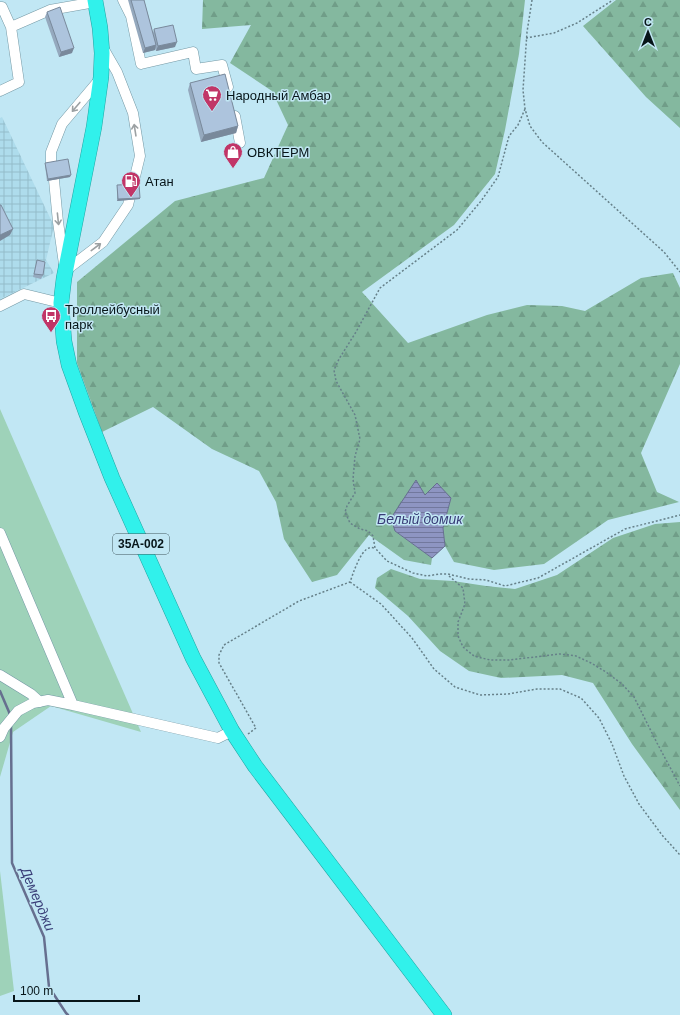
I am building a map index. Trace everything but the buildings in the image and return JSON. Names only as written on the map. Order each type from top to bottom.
[{"type":"highway","name":"35А-002","points":[[94,1],[100,28],[101,77],[94,127],[65,271],[61,303],[64,341],[69,365],[109,470],[193,658],[235,736],[255,766],[444,1015]]},
{"type":"street","points":[[123,0],[130,16],[141,64],[193,52],[196,69],[222,65],[232,101],[240,143]]},
{"type":"street","points":[[12,27],[50,10],[94,1]]},
{"type":"street","points":[[0,7],[2,7],[12,27],[19,82],[0,91]]},
{"type":"street","points":[[54,180],[65,271],[103,242],[128,205],[140,156],[133,113],[117,72],[101,44]]},
{"type":"street","points":[[51,164],[52,152],[62,124],[101,77]]},
{"type":"street","points":[[0,306],[24,294],[61,303]]},
{"type":"street","points":[[0,533],[73,705]]},
{"type":"street","points":[[0,675],[31,694],[40,702]]},
{"type":"street","points":[[2,732],[18,712],[33,703],[48,700],[218,738],[235,736]]},
{"type":"path","points":[[532,0],[526,38],[523,90],[525,109],[530,126],[542,142],[664,252],[680,272]]},
{"type":"path","points":[[526,38],[554,33],[577,23],[613,0]]},
{"type":"path","points":[[525,109],[518,124],[509,136],[498,177],[457,230],[380,288],[334,370],[336,381],[355,415],[360,439],[355,456],[353,479],[355,493],[345,512],[350,523],[360,529],[368,531],[373,536],[375,548],[387,561],[413,573],[427,576],[448,574],[469,579],[486,580],[505,586],[538,578],[625,529],[680,515]]},
{"type":"path","points":[[235,736],[256,728],[219,663],[219,655],[224,645],[299,601],[350,582],[356,566],[364,552],[369,548],[375,548]]},
{"type":"path","points":[[448,574],[463,588],[465,604],[458,622],[458,636],[463,648],[474,656],[490,660],[509,660],[560,654],[576,656],[606,672],[622,684],[634,697],[680,786]]},
{"type":"path","points":[[350,582],[381,604],[412,638],[434,669],[455,687],[480,695],[508,694],[537,689],[560,690],[581,698],[599,718],[612,744],[624,776],[639,804],[662,835],[680,855]]},
{"type":"shaded area","points":[[2,117],[54,226],[46,260],[54,273],[0,299],[0,118]]},
{"type":"green space","points":[[203,0],[525,0],[519,54],[495,174],[454,225],[362,292],[408,343],[487,315],[527,305],[562,306],[585,311],[641,278],[673,273],[680,288],[680,364],[641,453],[657,492],[679,502],[608,520],[544,564],[494,570],[454,562],[445,546],[443,528],[451,498],[395,531],[432,558],[431,565],[404,560],[369,535],[337,575],[312,582],[284,539],[276,502],[259,471],[212,449],[153,407],[102,432],[77,363],[77,282],[175,201],[264,178],[288,125],[272,91],[230,63],[251,25],[202,29]]},
{"type":"green space","points":[[616,0],[680,0],[680,128],[646,97],[583,26]]},
{"type":"green space","points":[[0,409],[141,732],[51,706],[13,732],[0,777]]},
{"type":"green space","points":[[680,522],[680,810],[632,744],[593,683],[562,675],[501,678],[469,671],[440,651],[408,616],[375,588],[377,578],[391,569],[420,579],[453,581],[515,589],[557,575],[613,538],[655,524]]},
{"type":"green space","points":[[0,871],[14,991],[0,996]]},
{"type":"water","name":"Белый домик","points":[[416,480],[425,495],[437,483],[451,498],[443,528],[445,546],[432,558],[395,531],[391,518]]},
{"type":"waterway","name":"Демерджи","points":[[0,691],[10,717]]},
{"type":"waterway","name":"Демерджи","points":[[11,723],[12,863],[44,937],[49,987],[68,1015]]},
{"type":"place","name":"Народный Амбар","points":[[212,112]]},
{"type":"place","name":"ОВКТЕРМ","points":[[233,169]]},
{"type":"place","name":"Атан","points":[[131,198]]},
{"type":"place","name":"Троллейбусный парк","points":[[51,333]]}]
